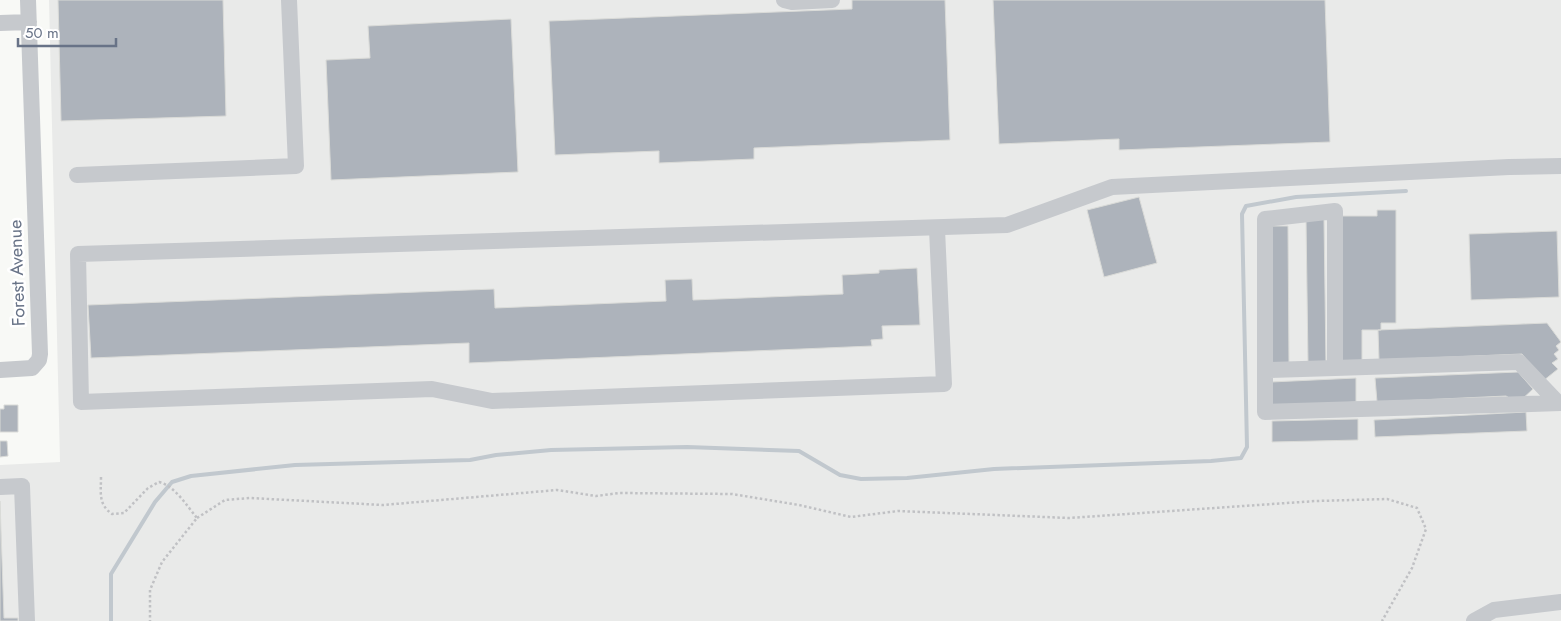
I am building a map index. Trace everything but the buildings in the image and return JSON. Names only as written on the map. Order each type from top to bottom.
[{"type":"street","name":"Forest Avenue","points":[[0,370],[32,368],[40,354],[28,0]]},
{"type":"street","points":[[77,175],[296,166],[289,0]]},
{"type":"street","points":[[784,0],[792,2],[832,0]]},
{"type":"street","points":[[0,23],[28,22]]},
{"type":"street","points":[[938,229],[944,384],[492,401],[432,388],[81,402],[78,254],[938,229],[1007,225],[1112,187],[1561,166]]},
{"type":"street","points":[[1335,368],[1335,211],[1265,219],[1265,412],[1560,403]]},
{"type":"street","points":[[1266,370],[1519,362],[1560,403]]},
{"type":"street","points":[[0,487],[22,486],[27,621]]},
{"type":"street","points":[[1474,621],[1494,610],[1561,602]]},
{"type":"path","points":[[101,477],[100,495],[104,508],[112,514],[124,513],[148,488],[159,482],[172,490],[197,518]]},
{"type":"path","points":[[150,621],[150,590],[162,562],[197,518],[225,500],[250,498],[383,504],[557,490],[596,496],[619,494],[732,494],[799,505],[851,517],[898,511],[1069,518],[1316,501],[1387,499],[1418,508],[1426,529],[1412,568],[1382,621]]},
{"type":"shaded area","points":[[49,0],[1561,0],[1561,621],[0,621],[0,465],[60,462]]},
{"type":"waterway","points":[[111,621],[111,574],[155,502],[172,482],[191,476],[295,465],[470,460],[496,455],[551,450],[687,447],[799,451],[840,475],[861,479],[907,478],[994,469],[1211,461],[1241,458],[1247,447],[1242,214],[1246,206],[1296,197],[1406,191]]}]
